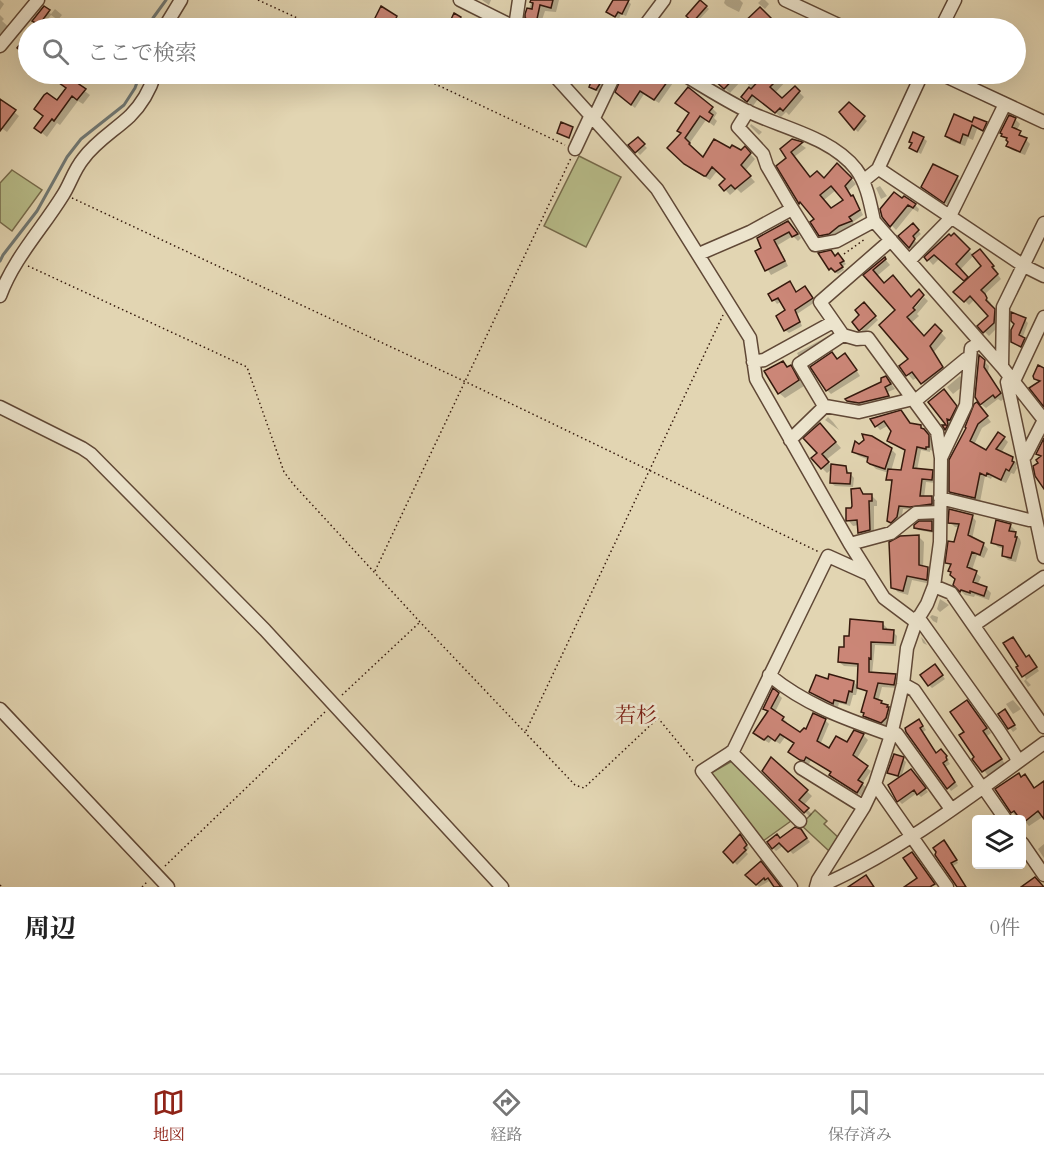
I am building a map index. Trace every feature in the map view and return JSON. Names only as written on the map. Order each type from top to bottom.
[{"type":"street","points":[[23,18],[38,0]]},
{"type":"street","points":[[170,18],[182,0]]},
{"type":"street","points":[[516,18],[519,0]]},
{"type":"street","points":[[650,18],[664,0]]},
{"type":"street","points":[[785,0],[824,18]]},
{"type":"street","points":[[946,18],[955,0]]},
{"type":"street","points":[[464,1],[496,18]]},
{"type":"street","points":[[0,46],[18,24]]},
{"type":"street","points":[[0,296],[17,261],[63,194],[82,160],[99,141],[129,117],[142,103],[151,84]]},
{"type":"street","points":[[562,84],[657,189],[750,338],[756,379],[868,574],[884,598],[917,620],[998,729],[1018,762]]},
{"type":"street","points":[[575,149],[610,84]]},
{"type":"street","points":[[700,84],[748,111],[841,153],[856,170],[867,189],[877,224],[1007,373],[1044,420],[1023,458]]},
{"type":"street","points":[[863,181],[879,169],[917,84]]},
{"type":"street","points":[[962,84],[1044,122]]},
{"type":"street","points":[[910,260],[951,217],[1005,104]]},
{"type":"street","points":[[748,111],[738,127],[763,154],[767,166],[815,245],[837,241],[877,224]]},
{"type":"street","points":[[879,169],[1024,266],[1044,276]]},
{"type":"street","points":[[699,254],[750,232],[792,209]]},
{"type":"street","points":[[1044,223],[1003,307],[1007,382],[1044,557]]},
{"type":"street","points":[[891,240],[820,302],[843,335],[857,339],[868,338],[937,432],[941,458],[940,542],[933,586],[907,648],[903,684],[891,734],[875,784],[864,807],[818,880],[819,887],[863,866],[911,836],[1044,743]]},
{"type":"street","points":[[1007,373],[1044,317]]},
{"type":"street","points":[[753,362],[764,360],[833,322]]},
{"type":"street","points":[[843,335],[799,364],[824,406],[859,412],[914,400],[969,359]]},
{"type":"street","points":[[941,458],[966,405],[971,348],[979,343]]},
{"type":"street","points":[[790,440],[824,406]]},
{"type":"street","points":[[0,407],[91,454],[242,607],[502,887]]},
{"type":"street","points":[[940,498],[1029,520],[1036,519]]},
{"type":"street","points":[[850,544],[891,533],[915,513],[940,512]]},
{"type":"street","points":[[791,887],[702,771],[731,752],[828,556],[868,574]]},
{"type":"street","points":[[974,625],[1043,579]]},
{"type":"street","points":[[933,586],[951,593],[1044,727]]},
{"type":"street","points":[[769,675],[798,697],[830,713],[897,734],[951,809]]},
{"type":"street","points":[[903,684],[914,690],[1003,815]]},
{"type":"street","points":[[0,709],[168,887]]},
{"type":"street","points":[[731,752],[800,821]]},
{"type":"street","points":[[801,768],[864,807]]},
{"type":"street","points":[[875,784],[946,887]]},
{"type":"street","points":[[1026,849],[1044,875]]},
{"type":"path","points":[[258,0],[297,18]]},
{"type":"path","points":[[375,572],[575,149],[435,84]]},
{"type":"path","points":[[63,194],[464,381],[828,556]]},
{"type":"path","points":[[844,254],[877,224]]},
{"type":"path","points":[[17,261],[247,367],[284,472],[294,485],[420,622],[575,784],[584,788],[658,718],[702,771]]},
{"type":"path","points":[[525,732],[729,304]]},
{"type":"path","points":[[142,887],[420,622]]},
{"type":"green space","points":[[579,156],[621,177],[586,247],[544,226]]},
{"type":"green space","points":[[12,170],[42,190],[12,231],[0,222],[0,183]]},
{"type":"green space","points":[[734,760],[791,821],[763,841],[711,773]]},
{"type":"green space","points":[[815,810],[827,821],[824,824],[840,839],[829,851],[801,825]]},
{"type":"building","points":[[531,0],[553,0],[551,8],[540,5],[537,18],[525,18],[527,8],[532,9],[533,3],[530,2]]},
{"type":"building","points":[[613,0],[629,0],[622,14],[618,12],[615,17],[606,12]]},
{"type":"building","points":[[700,0],[707,6],[696,18],[686,16]]},
{"type":"building","points":[[44,6],[50,10],[44,18],[34,18]]},
{"type":"building","points":[[381,6],[397,16],[396,18],[375,18]]},
{"type":"building","points":[[760,7],[771,18],[748,18]]},
{"type":"building","points":[[454,13],[461,17],[461,18],[452,18]]},
{"type":"building","points":[[60,84],[79,84],[86,89],[77,100],[72,96],[54,121],[52,119],[41,133],[34,128],[43,116],[34,109],[47,93],[57,100],[66,88]]},
{"type":"building","points":[[590,84],[600,84],[596,90],[589,87]]},
{"type":"building","points":[[619,84],[666,84],[654,100],[640,91],[631,105],[615,92]]},
{"type":"building","points":[[719,84],[729,84],[724,89]]},
{"type":"building","points":[[756,84],[773,84],[770,87],[782,98],[795,86],[800,91],[783,111],[780,108],[775,113],[752,95],[747,102],[741,97],[749,87],[751,89]]},
{"type":"building","points":[[688,87],[713,107],[709,112],[713,115],[709,122],[700,116],[685,138],[689,144],[703,157],[714,139],[730,148],[732,145],[741,150],[745,146],[751,153],[741,165],[751,176],[735,189],[731,185],[724,191],[719,185],[725,179],[712,167],[704,176],[684,164],[667,148],[681,133],[677,131],[689,113],[675,103]]},
{"type":"building","points":[[0,99],[16,110],[0,131]]},
{"type":"building","points":[[849,102],[865,116],[854,130],[839,112]]},
{"type":"building","points":[[954,114],[972,122],[974,117],[987,122],[983,131],[972,125],[968,136],[963,134],[960,143],[945,136]]},
{"type":"building","points":[[1009,115],[1016,118],[1012,127],[1021,131],[1019,135],[1027,138],[1020,152],[1006,146],[1007,138],[1001,136],[1000,133]]},
{"type":"building","points":[[561,122],[573,127],[569,138],[557,133]]},
{"type":"building","points":[[913,132],[924,137],[917,152],[909,148]]},
{"type":"building","points":[[638,137],[645,144],[635,153],[628,145]]},
{"type":"building","points":[[792,139],[803,142],[791,152],[810,177],[817,171],[824,178],[837,163],[852,178],[845,186],[851,196],[853,195],[860,210],[849,217],[852,221],[839,226],[829,234],[819,236],[810,222],[814,219],[800,202],[799,204],[776,166],[786,158],[780,149]],"holes":[[[831,186],[843,200],[831,208],[820,195]]]},
{"type":"building","points":[[933,164],[958,176],[944,203],[921,187]]},
{"type":"building","points":[[894,192],[916,204],[913,208],[908,205],[890,227],[882,217],[880,209]]},
{"type":"building","points":[[788,221],[798,234],[792,237],[789,232],[774,240],[785,261],[765,271],[755,251],[761,248],[757,238]]},
{"type":"building","points":[[913,223],[919,230],[913,236],[915,239],[909,248],[898,236]]},
{"type":"building","points":[[954,233],[970,249],[956,264],[968,277],[964,281],[934,255],[927,261],[924,257],[949,234],[951,236]]},
{"type":"building","points":[[980,249],[998,274],[981,290],[986,300],[995,309],[994,323],[983,333],[977,326],[988,316],[970,296],[964,302],[953,292],[981,266],[972,255]]},
{"type":"building","points":[[831,250],[835,256],[838,253],[844,261],[840,263],[843,267],[835,272],[831,268],[829,270],[818,253]]},
{"type":"building","points":[[885,257],[886,259],[873,270],[884,283],[893,275],[911,297],[919,289],[924,295],[913,308],[915,310],[907,317],[924,336],[935,324],[942,331],[930,346],[943,367],[921,384],[912,372],[906,376],[899,366],[908,359],[879,325],[895,310],[863,275]]},
{"type":"building","points":[[790,281],[796,292],[805,286],[813,298],[795,310],[800,322],[784,331],[776,316],[785,310],[778,298],[772,301],[768,294]]},
{"type":"building","points":[[864,302],[876,316],[859,331],[852,322],[859,315],[855,310]]},
{"type":"building","points":[[1011,312],[1026,318],[1019,335],[1025,338],[1021,347],[1011,342],[1011,330],[1014,324],[1011,321]]},
{"type":"building","points":[[832,352],[837,359],[845,353],[857,370],[826,391],[810,367]]},
{"type":"building","points":[[979,355],[985,360],[984,367],[1001,393],[995,398],[993,395],[980,405],[975,397]]},
{"type":"building","points":[[783,361],[787,367],[791,365],[799,380],[778,394],[764,371]]},
{"type":"building","points":[[1038,365],[1044,368],[1044,407],[1029,388],[1040,381],[1034,379],[1033,376]]},
{"type":"building","points":[[886,376],[891,384],[885,387],[889,396],[859,403],[845,399],[881,382],[881,378]]},
{"type":"building","points":[[944,389],[957,406],[950,420],[947,419],[948,425],[945,430],[942,425],[946,425],[928,402]]},
{"type":"building","points":[[977,402],[988,416],[978,424],[970,441],[986,450],[998,432],[1005,437],[996,449],[1013,457],[1014,462],[1009,471],[1006,469],[1001,480],[987,473],[986,476],[980,473],[975,498],[949,492],[949,460],[966,428],[974,404]]},
{"type":"building","points":[[901,410],[910,423],[921,425],[921,428],[929,435],[929,447],[926,449],[917,447],[913,468],[933,470],[932,480],[922,479],[920,496],[932,496],[932,504],[899,506],[897,517],[891,523],[887,521],[892,480],[886,480],[888,469],[901,470],[905,450],[887,441],[891,431],[884,421],[875,427],[870,419]]},
{"type":"building","points":[[820,423],[836,442],[822,454],[829,462],[821,469],[811,458],[817,453],[803,438]]},
{"type":"building","points":[[862,434],[872,436],[892,448],[885,469],[867,462],[868,457],[852,452],[855,441],[859,444],[864,440]]},
{"type":"building","points":[[1044,438],[1044,489],[1035,476],[1033,466],[1038,463],[1036,460],[1041,456],[1036,454]]},
{"type":"building","points":[[831,464],[846,466],[847,473],[851,473],[850,484],[830,483]]},
{"type":"building","points":[[860,488],[863,494],[872,494],[872,501],[869,501],[870,530],[858,533],[857,520],[846,521],[846,508],[852,506],[851,489]]},
{"type":"building","points":[[949,509],[973,515],[968,535],[984,543],[980,555],[972,552],[967,567],[977,571],[973,582],[987,587],[984,596],[970,591],[970,593],[961,590],[960,592],[953,585],[955,579],[948,571],[951,564],[945,563],[948,541],[954,542],[959,524],[948,523]]},
{"type":"building","points":[[996,520],[1011,524],[1009,531],[1016,532],[1015,537],[1017,537],[1011,558],[1002,556],[1003,546],[991,543]]},
{"type":"building","points":[[919,521],[932,521],[932,531],[914,528]]},
{"type":"building","points":[[919,535],[919,565],[928,567],[927,580],[907,576],[903,591],[891,588],[889,542],[900,536]]},
{"type":"building","points":[[850,619],[883,622],[883,629],[894,630],[893,643],[871,642],[869,672],[896,674],[894,685],[878,683],[874,698],[889,707],[886,718],[881,723],[863,716],[864,713],[861,712],[867,691],[857,688],[858,664],[838,662],[839,647],[844,647],[844,636],[849,636]]},
{"type":"building","points":[[1013,637],[1026,657],[1029,655],[1037,667],[1022,677],[1016,667],[1018,666],[1003,643]]},
{"type":"building","points":[[935,664],[943,675],[928,686],[920,675]]},
{"type":"building","points":[[829,674],[854,681],[852,692],[849,691],[846,703],[834,700],[833,704],[809,692],[816,675],[828,679]]},
{"type":"building","points":[[773,688],[779,693],[771,708],[784,717],[782,720],[800,732],[806,729],[813,713],[826,719],[817,741],[829,748],[836,736],[847,742],[854,730],[864,734],[853,755],[868,766],[858,780],[863,783],[857,793],[829,775],[831,772],[806,757],[804,761],[800,760],[788,752],[794,743],[780,734],[775,741],[768,736],[764,740],[753,733],[768,711],[763,709]]},
{"type":"building","points":[[967,700],[987,728],[983,731],[1002,759],[982,772],[959,735],[964,732],[950,712]]},
{"type":"building","points":[[1005,709],[1015,725],[1008,729],[998,714]]},
{"type":"building","points":[[919,719],[923,726],[920,728],[936,753],[941,749],[947,756],[947,760],[943,763],[955,782],[947,789],[906,732],[905,728]]},
{"type":"building","points":[[894,754],[904,757],[898,776],[887,773]]},
{"type":"building","points":[[771,757],[808,790],[799,800],[809,808],[804,813],[762,771]]},
{"type":"building","points":[[911,769],[926,788],[917,795],[914,790],[897,802],[888,785]]},
{"type":"building","points":[[1019,773],[1021,777],[1025,774],[1034,788],[1044,781],[1044,819],[1038,811],[1026,821],[1026,815],[1017,815],[1014,811],[1011,813],[995,789]]},
{"type":"building","points":[[795,827],[801,829],[807,838],[788,852],[779,843],[772,849],[767,842],[777,834],[780,838]]},
{"type":"building","points":[[740,834],[747,845],[744,848],[746,850],[733,863],[723,852]]},
{"type":"building","points":[[944,840],[957,860],[951,863],[966,887],[957,887],[935,855],[933,848]]},
{"type":"building","points":[[912,852],[935,884],[930,887],[904,887],[917,878],[903,858]]},
{"type":"building","points":[[761,861],[781,887],[774,887],[768,878],[765,880],[764,878],[756,885],[745,875]]},
{"type":"building","points":[[866,875],[874,887],[848,887]]},
{"type":"building","points":[[1035,877],[1044,887],[1021,887]]},
{"type":"waterway","points":[[153,18],[166,0]]},
{"type":"waterway","points":[[0,261],[37,211],[67,157],[81,139],[124,105],[136,84]]},
{"type":"district","name":"若杉","points":[[636,715]]}]
